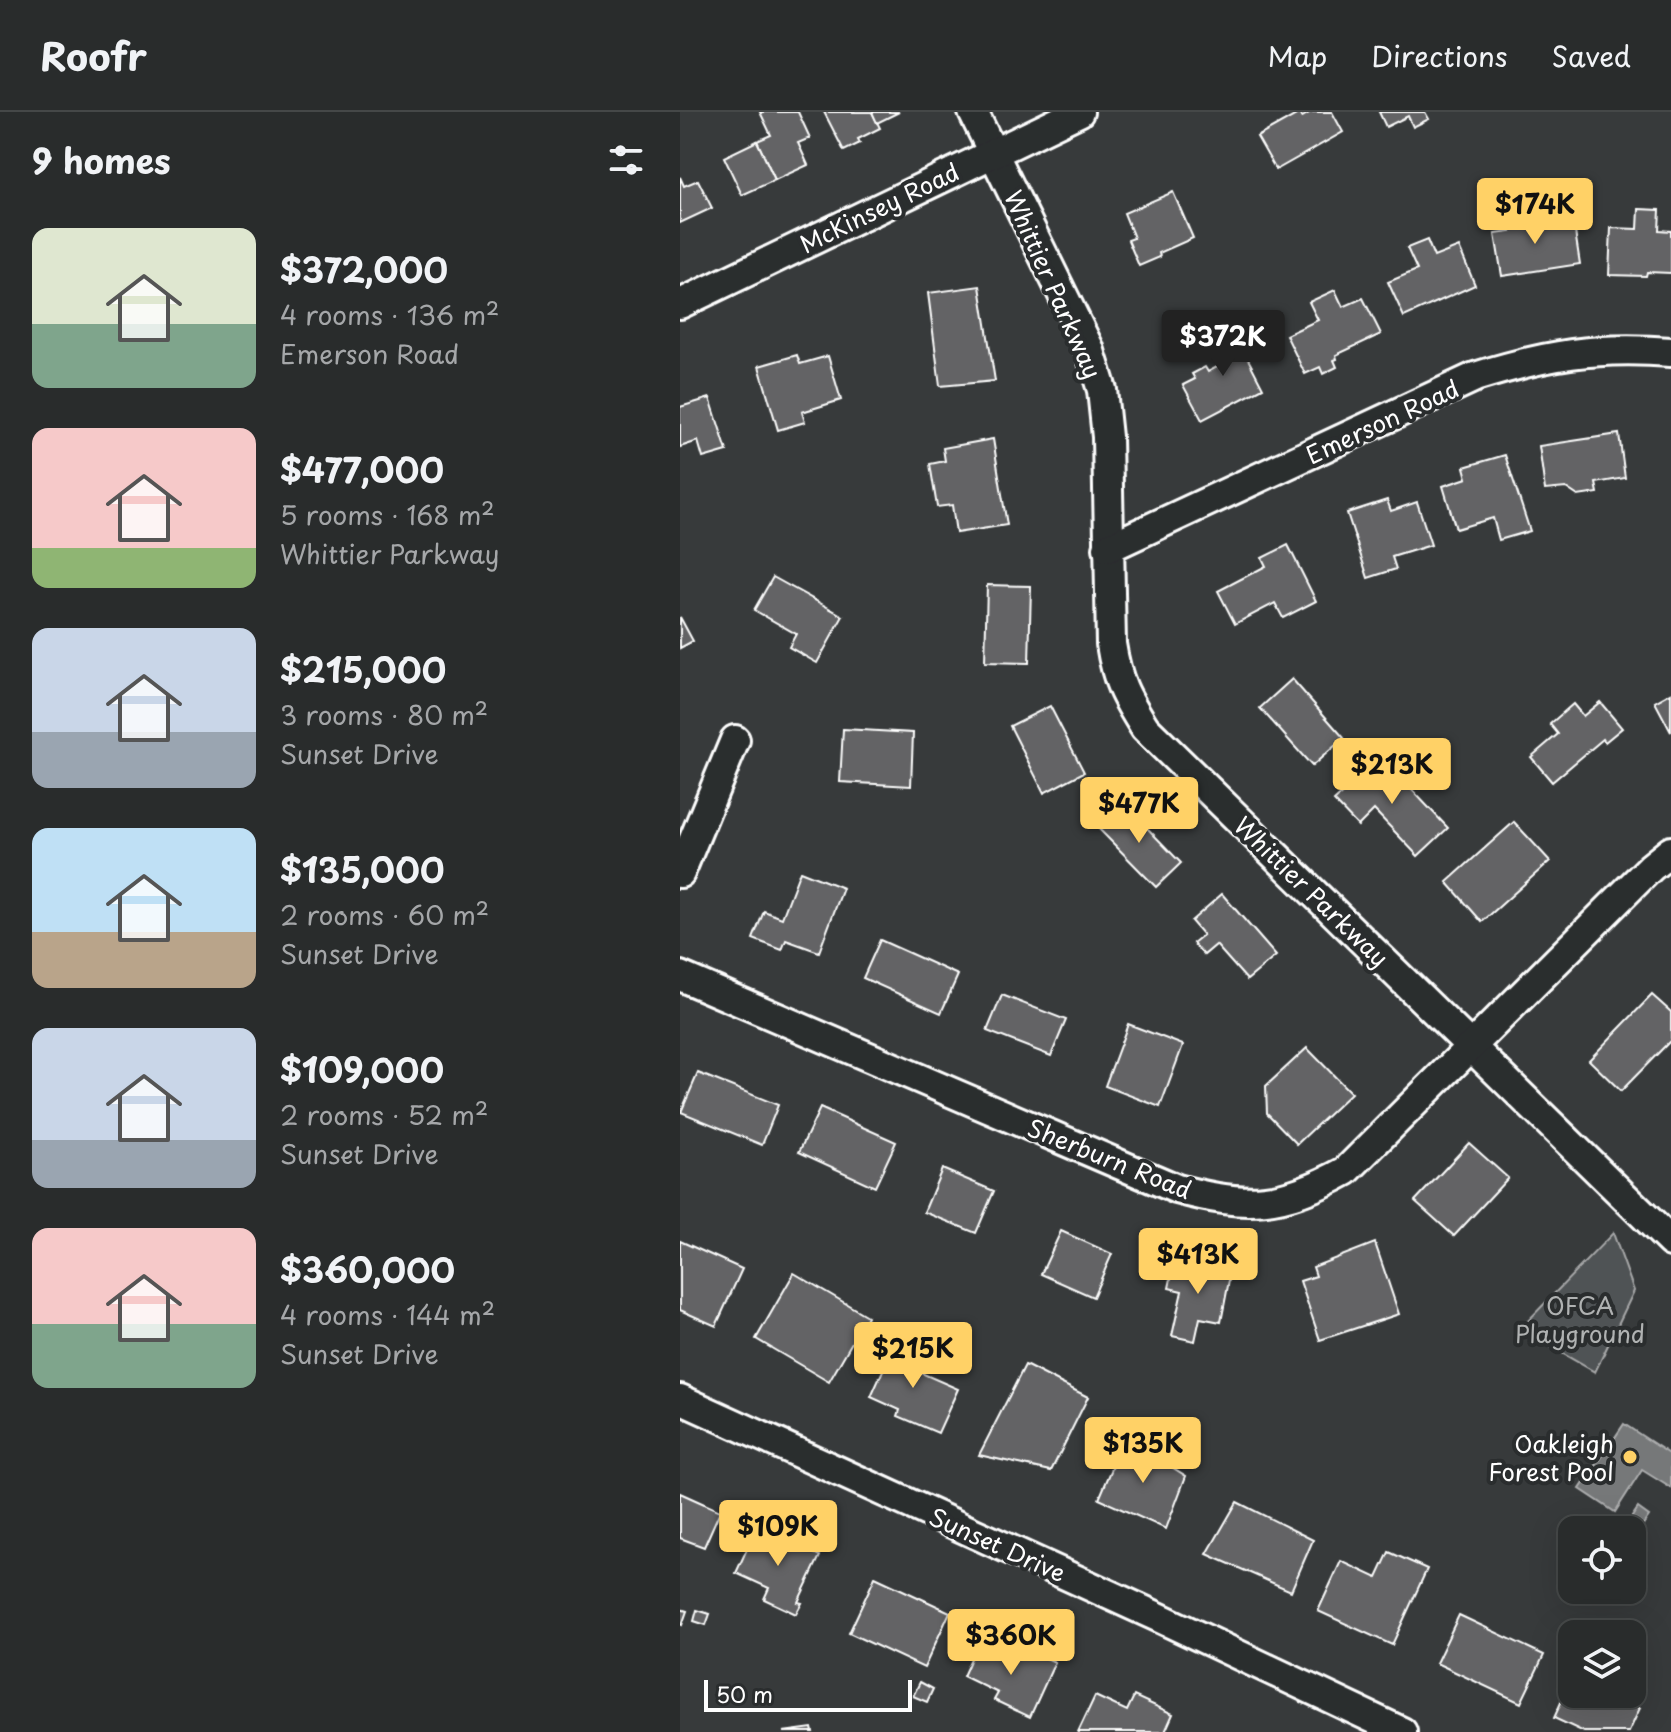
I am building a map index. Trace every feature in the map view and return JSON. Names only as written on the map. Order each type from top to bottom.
[{"type":"street","name":"Whittier Parkway","points":[[973,112],[1089,348],[1102,390],[1107,437],[1111,644],[1116,676],[1125,698],[1145,728],[1671,1242]]},
{"type":"street","name":"McKinsey Road","points":[[680,304],[1079,112]]},
{"type":"street","name":"Emerson Road","points":[[1108,548],[1475,377],[1527,361],[1583,351],[1671,352]]},
{"type":"street","points":[[680,873],[735,740]]},
{"type":"street","name":"Sherburn Road","points":[[680,976],[1177,1189],[1210,1198],[1246,1202],[1282,1199],[1315,1189],[1346,1171],[1651,867],[1671,851]]},
{"type":"street","name":"Sunset Drive","points":[[680,1399],[1402,1732]]},
{"type":"green space","name":"OFCA Playground","points":[[1613,1233],[1634,1291],[1595,1372],[1520,1329]]},
{"type":"shaded area","points":[[1624,1424],[1671,1455],[1671,1488],[1642,1470],[1615,1512],[1580,1489]]},
{"type":"shaded area","points":[[1638,1508],[1649,1516],[1646,1520],[1646,1516],[1633,1516]]},
{"type":"building","points":[[760,112],[798,112],[810,138],[798,143],[808,165],[775,180],[757,141],[771,135]]},
{"type":"building","points":[[824,112],[872,112],[880,128],[858,139],[860,143],[844,151]]},
{"type":"building","points":[[872,112],[899,112],[877,123]]},
{"type":"building","points":[[1311,112],[1332,112],[1343,132],[1276,170],[1257,137],[1300,113],[1302,117]]},
{"type":"building","points":[[1379,112],[1425,112],[1429,119],[1413,127],[1408,116],[1386,127]]},
{"type":"building","points":[[757,141],[775,180],[742,195],[724,157]]},
{"type":"building","points":[[680,177],[684,186],[698,180],[712,208],[680,223]]},
{"type":"building","points":[[1173,192],[1193,238],[1139,266],[1128,240],[1134,238],[1124,213]]},
{"type":"building","points":[[1639,209],[1660,210],[1659,230],[1671,231],[1671,273],[1609,275],[1611,228],[1638,229]]},
{"type":"building","points":[[1537,210],[1541,230],[1574,225],[1580,264],[1502,276],[1495,234],[1511,232],[1508,214]]},
{"type":"building","points":[[1427,240],[1434,257],[1459,247],[1475,285],[1404,317],[1388,282],[1417,270],[1407,248]]},
{"type":"building","points":[[980,286],[995,381],[940,386],[928,293]]},
{"type":"building","points":[[1335,290],[1343,307],[1363,298],[1381,334],[1336,355],[1337,359],[1334,360],[1337,367],[1323,374],[1320,367],[1305,374],[1286,335],[1318,320],[1309,302]]},
{"type":"building","points":[[1233,330],[1263,388],[1202,420],[1183,385],[1195,379],[1192,374],[1205,367],[1208,372],[1219,366],[1207,343]]},
{"type":"building","points":[[797,355],[800,364],[828,356],[841,400],[802,412],[805,422],[778,430],[759,366]]},
{"type":"building","points":[[710,398],[727,451],[703,458],[698,441],[680,447],[680,407]]},
{"type":"building","points":[[1619,434],[1625,478],[1596,483],[1598,493],[1578,496],[1566,488],[1545,490],[1539,446]]},
{"type":"building","points":[[993,439],[1007,525],[956,533],[952,505],[937,507],[930,464],[945,461],[943,448]]},
{"type":"building","points":[[1505,455],[1530,531],[1499,540],[1493,518],[1456,529],[1443,486],[1467,478],[1464,467]]},
{"type":"building","points":[[1387,500],[1391,511],[1417,502],[1431,545],[1392,557],[1396,569],[1368,578],[1347,513]]},
{"type":"building","points":[[1288,545],[1316,601],[1283,618],[1275,603],[1235,624],[1218,591],[1266,566],[1262,558]]},
{"type":"building","points":[[773,577],[843,616],[817,663],[789,647],[796,634],[754,610]]},
{"type":"building","points":[[987,585],[1031,586],[1029,663],[985,662]]},
{"type":"building","points":[[680,617],[693,641],[680,648]]},
{"type":"building","points":[[1292,679],[1344,738],[1312,766],[1260,708]]},
{"type":"building","points":[[1671,693],[1671,732],[1655,702]]},
{"type":"building","points":[[1600,702],[1622,728],[1605,742],[1603,739],[1552,782],[1531,757],[1558,734],[1550,724],[1573,704],[1583,716]]},
{"type":"building","points":[[1050,706],[1084,772],[1044,793],[1010,726]]},
{"type":"building","points":[[843,729],[913,733],[911,786],[840,782]]},
{"type":"building","points":[[1381,757],[1448,828],[1418,856],[1374,810],[1358,826],[1334,801]]},
{"type":"building","points":[[1122,802],[1181,863],[1156,887],[1097,827]]},
{"type":"building","points":[[1514,822],[1550,861],[1482,922],[1447,882]]},
{"type":"building","points":[[800,871],[843,888],[819,952],[786,940],[782,950],[753,939],[764,911],[782,918]]},
{"type":"building","points":[[1222,894],[1276,956],[1247,980],[1216,945],[1204,955],[1193,943],[1203,935],[1191,921]]},
{"type":"building","points":[[880,940],[958,975],[941,1013],[863,978]]},
{"type":"building","points":[[1002,995],[1066,1020],[1051,1056],[987,1031]]},
{"type":"building","points":[[1652,995],[1671,1012],[1671,1040],[1621,1091],[1589,1060]]},
{"type":"building","points":[[1128,1024],[1183,1045],[1160,1107],[1105,1086]]},
{"type":"building","points":[[1307,1048],[1351,1093],[1297,1144],[1267,1113],[1266,1086]]},
{"type":"building","points":[[698,1073],[778,1105],[762,1145],[681,1112]]},
{"type":"building","points":[[820,1108],[896,1142],[875,1187],[799,1152]]},
{"type":"building","points":[[1469,1143],[1508,1178],[1454,1236],[1415,1201]]},
{"type":"building","points":[[942,1169],[994,1191],[976,1233],[924,1212]]},
{"type":"building","points":[[1061,1231],[1112,1254],[1093,1297],[1041,1274]]},
{"type":"building","points":[[680,1241],[742,1269],[716,1326],[680,1310]]},
{"type":"building","points":[[1375,1243],[1399,1314],[1320,1340],[1300,1281],[1316,1276],[1313,1267]]},
{"type":"building","points":[[1175,1259],[1231,1270],[1221,1322],[1200,1318],[1195,1341],[1172,1336],[1182,1291],[1169,1288]]},
{"type":"building","points":[[794,1273],[867,1316],[829,1382],[756,1339]]},
{"type":"building","points":[[897,1339],[920,1349],[912,1369],[958,1389],[938,1433],[898,1416],[900,1410],[871,1397]]},
{"type":"building","points":[[1025,1365],[1088,1397],[1051,1471],[979,1455]]},
{"type":"building","points":[[1125,1438],[1186,1476],[1166,1529],[1099,1499]]},
{"type":"building","points":[[680,1493],[720,1511],[704,1547],[680,1538]]},
{"type":"building","points":[[1237,1502],[1313,1540],[1291,1591],[1207,1554]]},
{"type":"building","points":[[757,1527],[820,1556],[798,1602],[802,1603],[796,1614],[764,1599],[769,1588],[736,1573]]},
{"type":"building","points":[[1389,1552],[1427,1569],[1392,1645],[1318,1611],[1341,1561],[1377,1578]]},
{"type":"building","points":[[875,1577],[950,1612],[924,1668],[849,1633]]},
{"type":"building","points":[[680,1609],[687,1611],[682,1625],[680,1624]]},
{"type":"building","points":[[697,1610],[710,1614],[706,1625],[694,1621]]},
{"type":"building","points":[[1459,1615],[1544,1655],[1521,1703],[1436,1663]]},
{"type":"building","points":[[977,1645],[1013,1661],[1020,1646],[1055,1662],[1030,1717],[994,1700],[998,1693],[963,1676]]},
{"type":"building","points":[[920,1682],[933,1689],[927,1702],[913,1696]]},
{"type":"building","points":[[1095,1696],[1127,1711],[1134,1696],[1173,1714],[1165,1732],[1078,1732]]},
{"type":"building","points":[[1558,1708],[1640,1708],[1629,1732],[1584,1732],[1554,1718]]},
{"type":"building","points":[[812,1728],[813,1732],[783,1732]]},
{"type":"place","name":"Oakleigh Forest Pool","points":[[1630,1457]]}]
